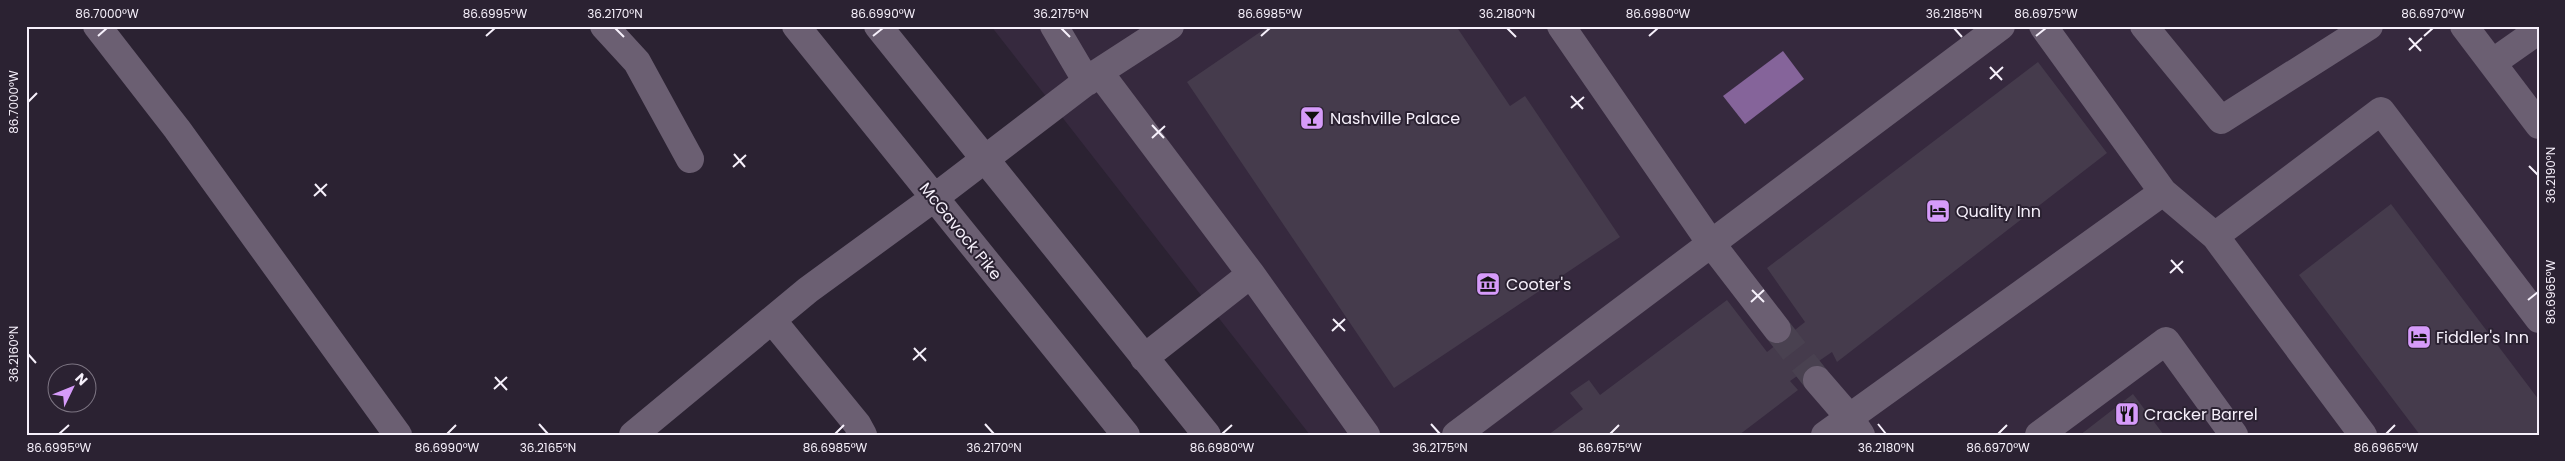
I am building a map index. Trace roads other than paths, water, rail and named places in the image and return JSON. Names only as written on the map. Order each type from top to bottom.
[{"type":"street","points":[[97,26],[177,129],[398,435]]},
{"type":"street","points":[[604,26],[637,62],[690,159]]},
{"type":"street","name":"McGavock Pike","points":[[796,26],[1126,435]]},
{"type":"street","points":[[878,26],[1206,435]]},
{"type":"street","points":[[1054,26],[1251,274],[1366,435]]},
{"type":"street","points":[[633,435],[808,290],[934,198],[1093,77],[1170,26]]},
{"type":"street","points":[[1561,26],[1710,242],[1777,329]]},
{"type":"street","points":[[1456,435],[1710,242],[2001,26]]},
{"type":"street","points":[[2043,26],[2163,192],[2215,236],[2363,435]]},
{"type":"street","points":[[2144,26],[2220,120],[2369,26]]},
{"type":"street","points":[[2464,26],[2539,125]]},
{"type":"street","points":[[2492,63],[2539,30]]},
{"type":"street","points":[[2215,236],[2382,111],[2539,319]]},
{"type":"street","points":[[1825,435],[1855,426],[2163,192]]},
{"type":"street","points":[[1144,358],[1251,274]]},
{"type":"street","points":[[772,320],[857,424],[862,434]]},
{"type":"street","points":[[2039,435],[2166,341],[2234,435]]},
{"type":"street","points":[[1817,380],[1855,426]]},
{"type":"tunnel","points":[[1777,329],[1817,380]]},
{"type":"place","name":"Nashville Palace","points":[[1312,118]]},
{"type":"place","name":"Quality Inn","points":[[1938,211]]},
{"type":"place","name":"Cooter's","points":[[1488,284]]},
{"type":"place","name":"Fiddler's Inn","points":[[2419,337]]},
{"type":"place","name":"Cracker Barrel","points":[[2127,414]]}]
